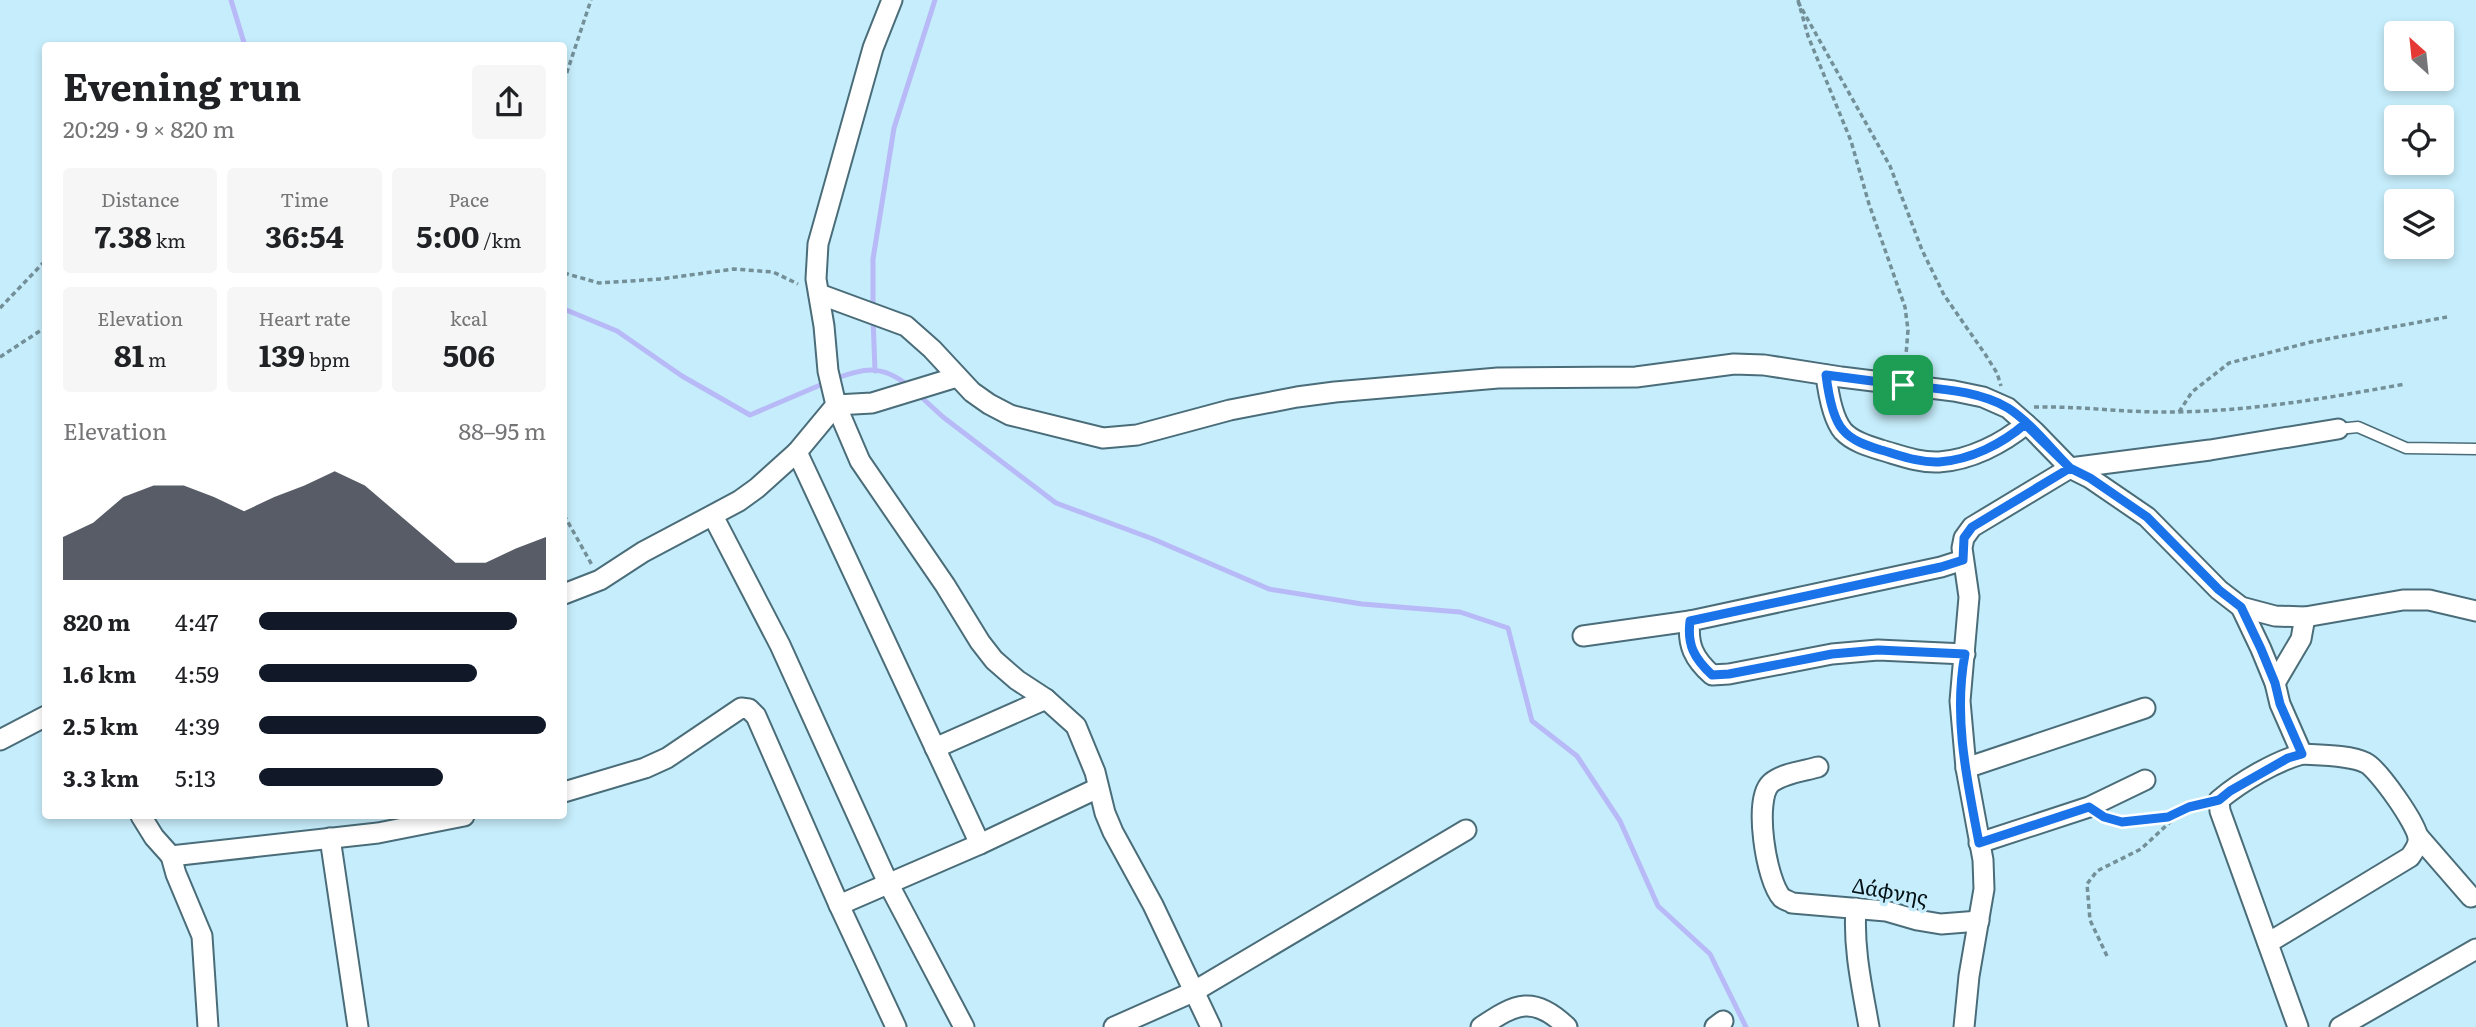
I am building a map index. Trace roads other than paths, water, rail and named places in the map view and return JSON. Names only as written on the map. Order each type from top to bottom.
[{"type":"street","points":[[892,0],[869,61],[818,244],[816,267],[819,294],[828,371],[836,405],[860,461],[945,585],[979,642],[994,660],[1017,680],[1046,699],[1076,726],[1095,772],[1113,832],[1165,930],[1211,1027]]},
{"type":"street","points":[[819,294],[906,326],[980,398],[1010,415],[1103,438],[1120,438],[1230,410],[1297,397],[1449,381],[1532,376],[1623,378],[1734,364],[1764,365],[1983,397],[2008,408],[2070,468],[2090,478],[2147,517],[2219,590],[2241,607],[2275,616],[2305,617],[2403,600],[2429,600],[2476,611]]},
{"type":"street","points":[[1826,375],[1828,391],[1841,429],[1852,438],[1909,459],[1937,463],[1959,459],[2008,439],[2025,424]]},
{"type":"street","points":[[567,593],[600,580],[643,552],[713,516],[757,488],[797,452],[836,405],[872,403],[957,377]]},
{"type":"street","points":[[1964,1027],[1969,976],[1984,889],[1983,860],[1966,768],[1960,701],[1969,597],[1963,560],[1964,538],[1972,527],[2070,468],[2223,448],[2338,429]]},
{"type":"street","points":[[797,452],[980,844]]},
{"type":"street","points":[[713,516],[780,645],[888,883],[964,1027]]},
{"type":"street","points":[[1583,636],[1690,621],[1963,560]]},
{"type":"street","points":[[2241,607],[2275,683],[2280,704],[2302,754]]},
{"type":"street","points":[[2275,683],[2301,639],[2305,617]]},
{"type":"street","points":[[1690,621],[1688,636],[1691,650],[1712,675],[1832,654],[1878,650],[1965,654]]},
{"type":"street","points":[[936,748],[1046,699]]},
{"type":"street","points":[[567,791],[645,768],[667,758],[741,708],[749,709],[756,716],[838,905],[895,1027]]},
{"type":"street","points":[[1966,768],[2145,708]]},
{"type":"street","points":[[0,740],[42,718]]},
{"type":"street","points":[[2298,1027],[2220,811],[2219,800],[2230,791],[2288,758],[2302,754],[2357,759],[2370,764],[2413,824],[2418,836],[2470,897]]},
{"type":"street","name":"Δάφνης","points":[[1818,767],[1783,776],[1771,783],[1763,793],[1764,836],[1772,875],[1783,898],[1792,903],[1886,911],[1941,924],[1979,921]]},
{"type":"street","points":[[1979,843],[2089,807],[2145,780]]},
{"type":"street","points":[[838,905],[980,844],[1098,788]]},
{"type":"street","points":[[143,819],[171,856],[202,936],[208,1027]]},
{"type":"street","points":[[171,856],[377,833],[449,819]]},
{"type":"street","points":[[1114,1027],[1193,992],[1466,830]]},
{"type":"street","points":[[2268,943],[2410,857],[2418,845],[2418,836]]},
{"type":"street","points":[[330,838],[358,1027]]},
{"type":"street","points":[[1856,908],[1854,930],[1869,1027]]},
{"type":"street","points":[[2340,1027],[2476,948]]},
{"type":"street","points":[[1481,1027],[1520,1005],[1544,1008],[1567,1027]]},
{"type":"lane","points":[[2338,429],[2358,427],[2406,448],[2476,449]]},
{"type":"waterway","points":[[231,0],[244,42]]},
{"type":"waterway","points":[[873,308],[873,259],[894,128],[935,0]]},
{"type":"waterway","points":[[567,310],[617,331],[682,376],[750,415],[825,383]]},
{"type":"waterway","points":[[873,318],[875,371]]},
{"type":"waterway","points":[[834,379],[873,370],[890,374],[909,386]]},
{"type":"waterway","points":[[919,395],[943,417],[1056,503],[1153,539],[1269,589],[1362,604],[1460,612],[1508,628],[1532,721],[1577,756],[1620,821],[1658,906],[1710,954],[1746,1027]]}]
